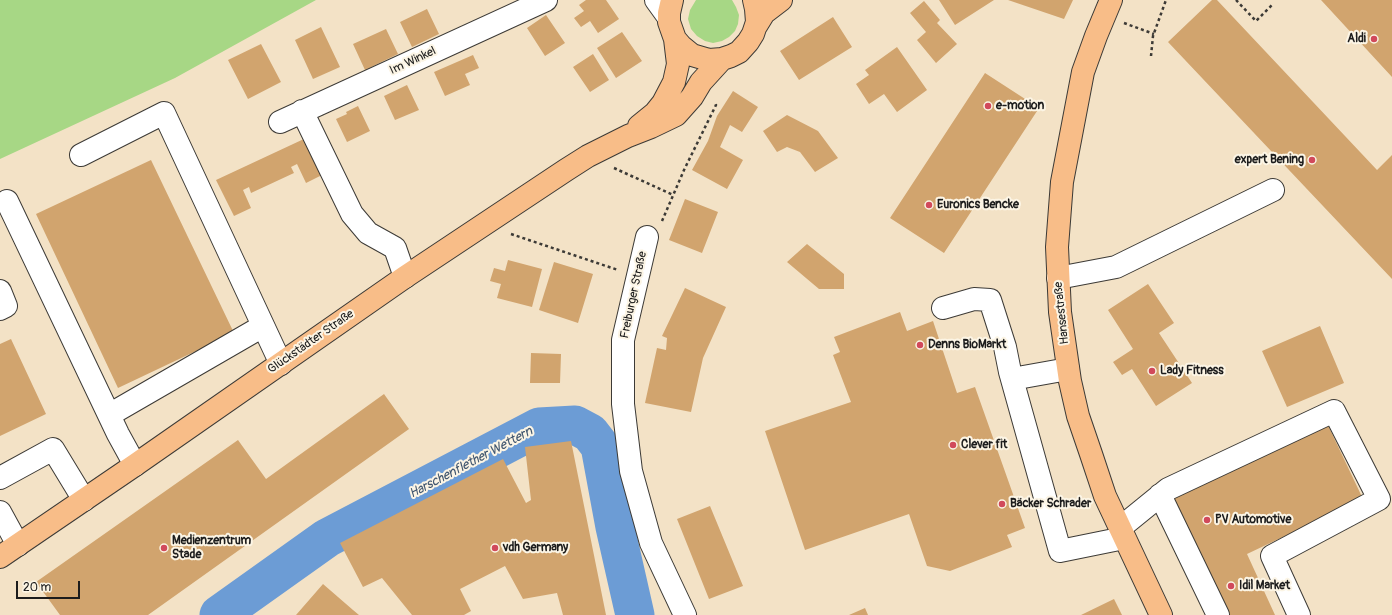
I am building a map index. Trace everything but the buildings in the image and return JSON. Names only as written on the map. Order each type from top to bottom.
[{"type":"main road","points":[[754,0],[757,13],[756,26]]},
{"type":"main road","points":[[670,9],[671,31],[684,50],[696,57],[709,60],[722,59],[731,56],[742,49],[751,38],[764,13],[781,0]]},
{"type":"main road","name":"Hansestraße","points":[[1111,0],[1083,72],[1062,182],[1057,247],[1060,312],[1068,369],[1078,416],[1105,496],[1161,615]]},
{"type":"main road","name":"Glückstädter Straße","points":[[628,136],[655,113],[663,103],[672,87],[678,64],[676,39]]},
{"type":"main road","name":"Glückstädter Straße","points":[[0,558],[405,277],[588,156],[628,136],[676,115],[706,76],[722,59]]},
{"type":"street","name":"Im Winkel","points":[[280,122],[546,0]]},
{"type":"street","points":[[656,0],[670,9]]},
{"type":"street","points":[[302,111],[352,214],[368,233],[395,248],[405,277]]},
{"type":"street","points":[[81,154],[164,113],[281,364]]},
{"type":"street","points":[[1058,278],[1116,267],[1274,190]]},
{"type":"street","points":[[7,201],[109,415],[135,465]]},
{"type":"street","name":"Freiburger Straße","points":[[647,237],[624,340],[623,404],[631,471],[651,544],[685,615]]},
{"type":"street","points":[[0,291],[6,306],[0,309]]},
{"type":"street","points":[[944,308],[974,299],[990,300],[1005,347],[1012,379],[1060,551],[1122,533],[1168,489],[1334,411],[1379,499],[1272,556],[1299,615]]},
{"type":"street","points":[[109,415],[263,326]]},
{"type":"street","points":[[1012,379],[1068,369]]},
{"type":"street","points":[[0,478],[53,449],[84,500]]},
{"type":"street","points":[[1160,495],[1218,615]]},
{"type":"street","points":[[0,512],[18,545]]},
{"type":"path","points":[[1151,56],[1154,34],[1166,0]]},
{"type":"path","points":[[1236,0],[1256,21],[1272,5]]},
{"type":"path","points":[[1126,24],[1154,34]]},
{"type":"path","name":"Freiburger Straße","points":[[647,237],[661,225],[687,163],[716,105],[715,102],[694,92]]},
{"type":"path","points":[[613,168],[673,195]]},
{"type":"path","points":[[488,222],[510,233],[620,271],[638,274]]},
{"type":"green space","points":[[0,0],[316,0],[175,78],[0,159]]},
{"type":"green space","points":[[696,0],[732,0],[739,15],[738,24],[735,31],[722,41],[713,43],[705,41],[697,36],[691,29],[688,19],[690,10]]},
{"type":"waterway","name":"Harschenflether Wettern","points":[[219,615],[327,538],[539,427],[575,425],[590,433],[600,446],[615,527],[635,615]]},
{"type":"place","name":"Aldi","points":[[1374,39]]},
{"type":"place","name":"e-motion","points":[[988,106]]},
{"type":"place","name":"expert Bening","points":[[1312,160]]},
{"type":"place","name":"Euronics Bencke","points":[[929,205]]},
{"type":"place","name":"Denns BioMarkt","points":[[920,345]]},
{"type":"place","name":"Lady Fitness","points":[[1152,371]]},
{"type":"place","name":"Clever fit","points":[[953,445]]},
{"type":"place","name":"Bäcker Schrader","points":[[1002,504]]},
{"type":"place","name":"PV Automotive","points":[[1207,520]]},
{"type":"place","name":"Medienzentrum Stade","points":[[164,548]]},
{"type":"place","name":"vdh Germany","points":[[495,548]]},
{"type":"place","name":"Idil Market","points":[[1231,586]]}]
